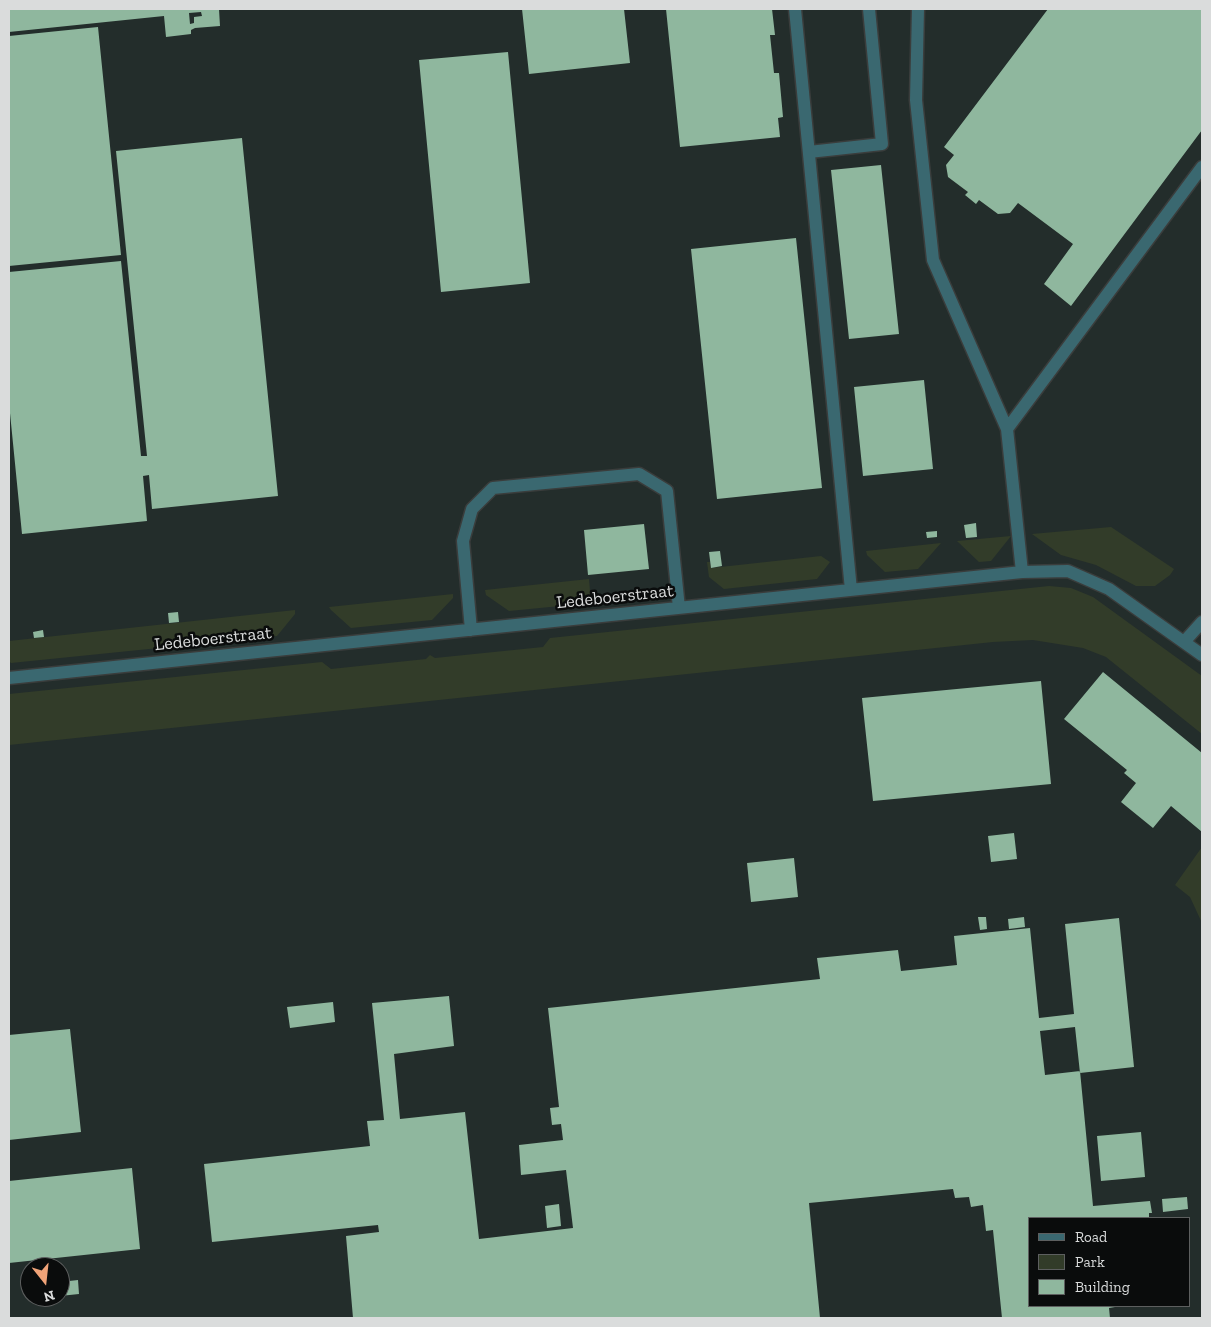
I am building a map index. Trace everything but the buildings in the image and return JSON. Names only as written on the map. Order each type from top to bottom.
[{"type":"street","points":[[795,9],[851,590]]},
{"type":"street","points":[[809,152],[882,144],[869,9]]},
{"type":"street","points":[[918,9],[916,100],[933,260],[1006,429],[1022,572]]},
{"type":"street","points":[[1006,429],[1202,167]]},
{"type":"street","points":[[471,630],[463,541],[472,509],[493,488],[639,474],[667,491],[679,608]]},
{"type":"street","name":"Ledeboerstraat","points":[[9,678],[1022,572],[1068,571],[1109,589],[1202,655]]},
{"type":"street","points":[[1184,642],[1202,622]]},
{"type":"shaded area","points":[[9,9],[1202,9],[1202,1318],[9,1318]]},
{"type":"green space","points":[[1111,527],[1174,569],[1170,575],[1155,586],[1136,586],[1096,565],[1061,555],[1032,534]]},
{"type":"green space","points":[[1011,536],[991,561],[979,562],[957,541]]},
{"type":"green space","points":[[941,543],[918,569],[885,572],[867,555],[866,551]]},
{"type":"green space","points":[[821,556],[830,562],[817,579],[724,589],[709,577],[707,562],[710,562],[711,568]]},
{"type":"green space","points":[[589,579],[591,603],[509,611],[486,595],[485,590]]},
{"type":"green space","points":[[1049,586],[1071,588],[1093,597],[1202,676],[1202,734],[1106,657],[1083,648],[1033,640],[993,642],[9,745],[9,694],[322,662],[331,669],[426,659],[430,655],[435,658],[543,647],[550,638]]},
{"type":"green space","points":[[453,594],[453,598],[432,620],[351,628],[329,607]]},
{"type":"green space","points":[[295,610],[295,614],[277,636],[11,663],[9,661],[9,641]]},
{"type":"green space","points":[[1202,847],[1202,923],[1190,897],[1175,885]]}]
